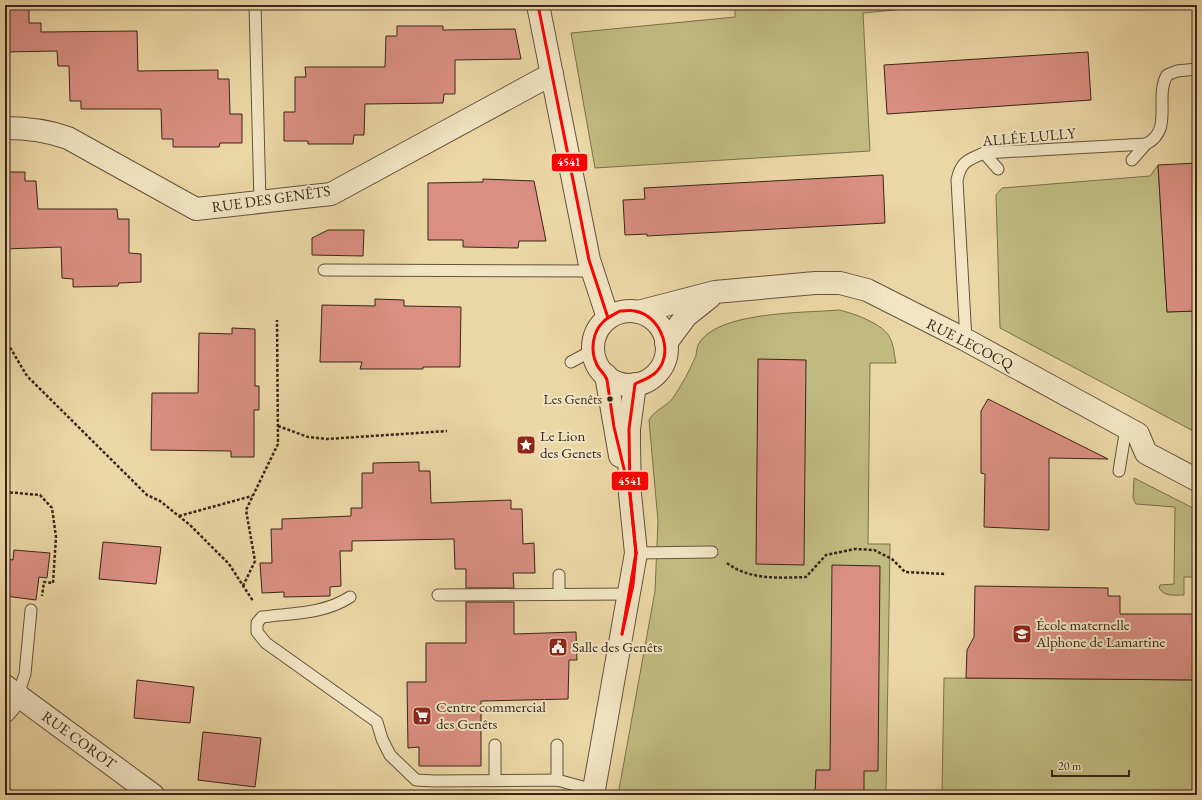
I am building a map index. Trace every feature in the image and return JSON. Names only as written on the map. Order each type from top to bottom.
[{"type":"street","points":[[538,5],[593,271],[608,318]]},
{"type":"street","name":"RUE DES GENÊTS","points":[[5,128],[49,131],[68,138],[196,209],[331,194],[552,74]]},
{"type":"street","name":"RUE LECOCQ","points":[[638,312],[715,292],[815,284],[840,283],[854,286],[878,295],[966,340],[1138,434],[1146,453],[1197,480]]},
{"type":"street","points":[[666,343],[686,316],[715,292]]},
{"type":"street","points":[[627,311],[638,312],[657,322],[663,332],[666,343],[666,355],[662,365],[655,374],[646,381],[635,384],[622,384],[611,380],[595,362],[593,350],[594,338],[599,327],[608,318],[627,311]]},
{"type":"street","points":[[606,375],[618,451],[630,494]]},
{"type":"street","points":[[594,793],[636,553],[630,494],[629,429],[635,384]]},
{"type":"street","name":"RUE COROT","points":[[9,697],[153,795]]},
{"type":"lane","points":[[255,5],[260,202]]},
{"type":"lane","points":[[1132,160],[1146,144],[1152,141],[1160,132],[1163,120],[1162,88],[1167,75],[1177,71],[1197,69]]},
{"type":"lane","name":"ALLÉE LULLY","points":[[966,340],[957,180],[960,167],[965,162],[984,153],[1146,144]]},
{"type":"lane","points":[[984,153],[998,169]]},
{"type":"lane","points":[[324,270],[593,271]]},
{"type":"lane","points":[[572,362],[593,350]]},
{"type":"lane","points":[[1119,471],[1126,428]]},
{"type":"lane","points":[[636,553],[712,552]]},
{"type":"lane","points":[[559,575],[559,594]]},
{"type":"lane","points":[[438,595],[630,594]]},
{"type":"lane","points":[[350,597],[337,605],[322,610],[262,617],[257,623],[257,632],[266,643],[377,722],[382,739],[390,755],[416,780],[557,780],[594,793]]},
{"type":"lane","points":[[9,697],[25,674],[31,610]]},
{"type":"lane","points":[[495,745],[495,780]]},
{"type":"lane","points":[[557,745],[557,780]]},
{"type":"path","points":[[243,586],[255,561],[246,510],[278,444],[277,320]]},
{"type":"path","points":[[5,339],[27,376],[56,406],[147,495],[160,501],[180,516],[230,564],[262,617]]},
{"type":"path","points":[[278,426],[308,437],[327,439],[447,430]]},
{"type":"path","points":[[5,492],[40,495],[52,508],[56,537],[53,583],[44,582],[41,607],[31,610]]},
{"type":"path","points":[[180,516],[253,495]]},
{"type":"path","points":[[712,552],[733,568],[769,579],[806,577],[826,555],[855,549],[874,550],[892,559],[905,572],[945,574]]},
{"type":"shaded area","points":[[735,5],[947,5],[863,13],[870,151],[595,168],[571,33],[735,17]]},
{"type":"shaded area","points":[[1158,165],[1167,312],[1197,311],[1197,433],[1000,328],[996,195],[1002,188],[1150,176]]},
{"type":"shaded area","points":[[839,310],[868,320],[887,333],[892,344],[896,363],[870,363],[868,544],[890,544],[886,795],[618,795],[655,591],[658,521],[649,420],[675,395],[695,358],[698,345],[708,334],[722,326],[741,320],[762,316],[784,313]]},
{"type":"shaded area","points":[[1134,478],[1197,510],[1197,577],[1184,577],[1184,595],[1167,594],[1159,588],[1160,585],[1174,584],[1175,507],[1136,504],[1133,498]]},
{"type":"shaded area","points":[[944,678],[1197,680],[1197,795],[942,795]]},
{"type":"building","points":[[5,5],[29,5],[29,23],[41,23],[41,32],[137,31],[138,71],[218,70],[218,79],[229,79],[230,114],[242,114],[242,143],[220,143],[219,147],[173,147],[173,139],[162,139],[161,109],[81,109],[81,101],[70,101],[69,66],[58,66],[57,51],[5,52]]},
{"type":"building","points":[[397,26],[443,26],[443,30],[515,29],[521,59],[455,60],[455,94],[444,94],[443,103],[365,104],[364,135],[354,135],[353,144],[308,144],[308,141],[284,141],[284,112],[295,112],[295,77],[306,77],[305,67],[385,67],[386,36],[397,36]]},
{"type":"building","points":[[1088,52],[1091,100],[887,114],[884,65]]},
{"type":"building","points":[[1197,163],[1197,311],[1167,312],[1158,165]]},
{"type":"building","points":[[5,172],[25,172],[25,181],[36,181],[38,209],[117,209],[118,219],[129,219],[129,253],[141,254],[141,282],[119,283],[118,286],[73,287],[73,279],[62,278],[61,247],[5,249]]},
{"type":"building","points":[[883,175],[885,223],[647,236],[647,234],[625,235],[623,200],[645,199],[644,188]]},
{"type":"building","points":[[483,179],[534,181],[546,241],[519,241],[518,248],[463,247],[463,240],[428,240],[428,183],[483,182]]},
{"type":"building","points":[[328,230],[364,230],[363,256],[312,255],[312,238]]},
{"type":"building","points":[[375,299],[404,300],[404,306],[461,307],[460,367],[423,367],[423,369],[360,369],[362,362],[320,362],[322,305],[375,306]]},
{"type":"building","points":[[232,328],[255,329],[255,386],[259,386],[259,410],[254,410],[254,457],[231,457],[231,451],[151,450],[152,393],[198,393],[199,333],[232,334]]},
{"type":"building","points":[[758,359],[806,360],[804,565],[756,564]]},
{"type":"building","points":[[988,399],[1108,459],[1049,458],[1049,530],[984,527],[985,474],[981,473],[981,411]]},
{"type":"building","points":[[419,462],[419,471],[430,471],[431,503],[511,500],[511,509],[522,509],[523,544],[534,543],[535,573],[513,573],[514,588],[466,588],[466,569],[455,569],[454,539],[352,541],[352,551],[340,551],[341,586],[330,587],[330,596],[284,597],[284,592],[262,593],[260,563],[272,563],[271,529],[282,529],[282,519],[351,516],[351,508],[362,508],[362,473],[373,473],[373,463]]},
{"type":"building","points":[[103,542],[161,547],[156,584],[99,579]]},
{"type":"building","points":[[14,550],[50,553],[47,578],[39,577],[36,600],[5,596],[5,559],[13,560]]},
{"type":"building","points":[[832,565],[880,566],[878,771],[864,771],[864,795],[815,795],[816,770],[830,770]]},
{"type":"building","points":[[975,586],[1108,588],[1108,596],[1120,596],[1120,614],[1197,614],[1197,680],[966,678],[967,650],[974,637]]},
{"type":"building","points":[[466,602],[514,602],[514,634],[576,632],[577,660],[569,660],[568,699],[481,701],[481,766],[419,766],[419,747],[408,748],[407,682],[426,682],[426,643],[466,643]]},
{"type":"building","points":[[137,680],[194,687],[190,723],[134,718]]},
{"type":"building","points":[[203,732],[261,738],[255,787],[198,780]]},
{"type":"transit line","name":"4541","points":[[538,5],[589,260],[608,318]]},
{"type":"transit line","name":"4541","points":[[620,311],[635,311],[644,314],[652,320],[659,328],[665,347],[661,366],[654,374],[635,384],[629,429],[630,494],[614,427],[607,380],[597,365],[593,354],[593,342],[600,325],[607,318],[620,311]]},
{"type":"transit line","name":"4541","points":[[630,494],[636,553]]},
{"type":"transit line","name":"4541","points":[[630,494],[636,553]]},
{"type":"transit line","name":"4541","points":[[622,634],[636,553]]},
{"type":"transit line","name":"4541","points":[[622,634],[633,585],[636,553]]},
{"type":"place","name":"Les Genêts","points":[[610,399]]},
{"type":"place","name":"Le Lion des Genets","points":[[526,445]]},
{"type":"place","name":"École maternelle Alphone de Lamartine","points":[[1022,634]]},
{"type":"place","name":"Salle des Genêts","points":[[558,647]]},
{"type":"place","name":"Centre commercial des Genêts","points":[[422,716]]}]
